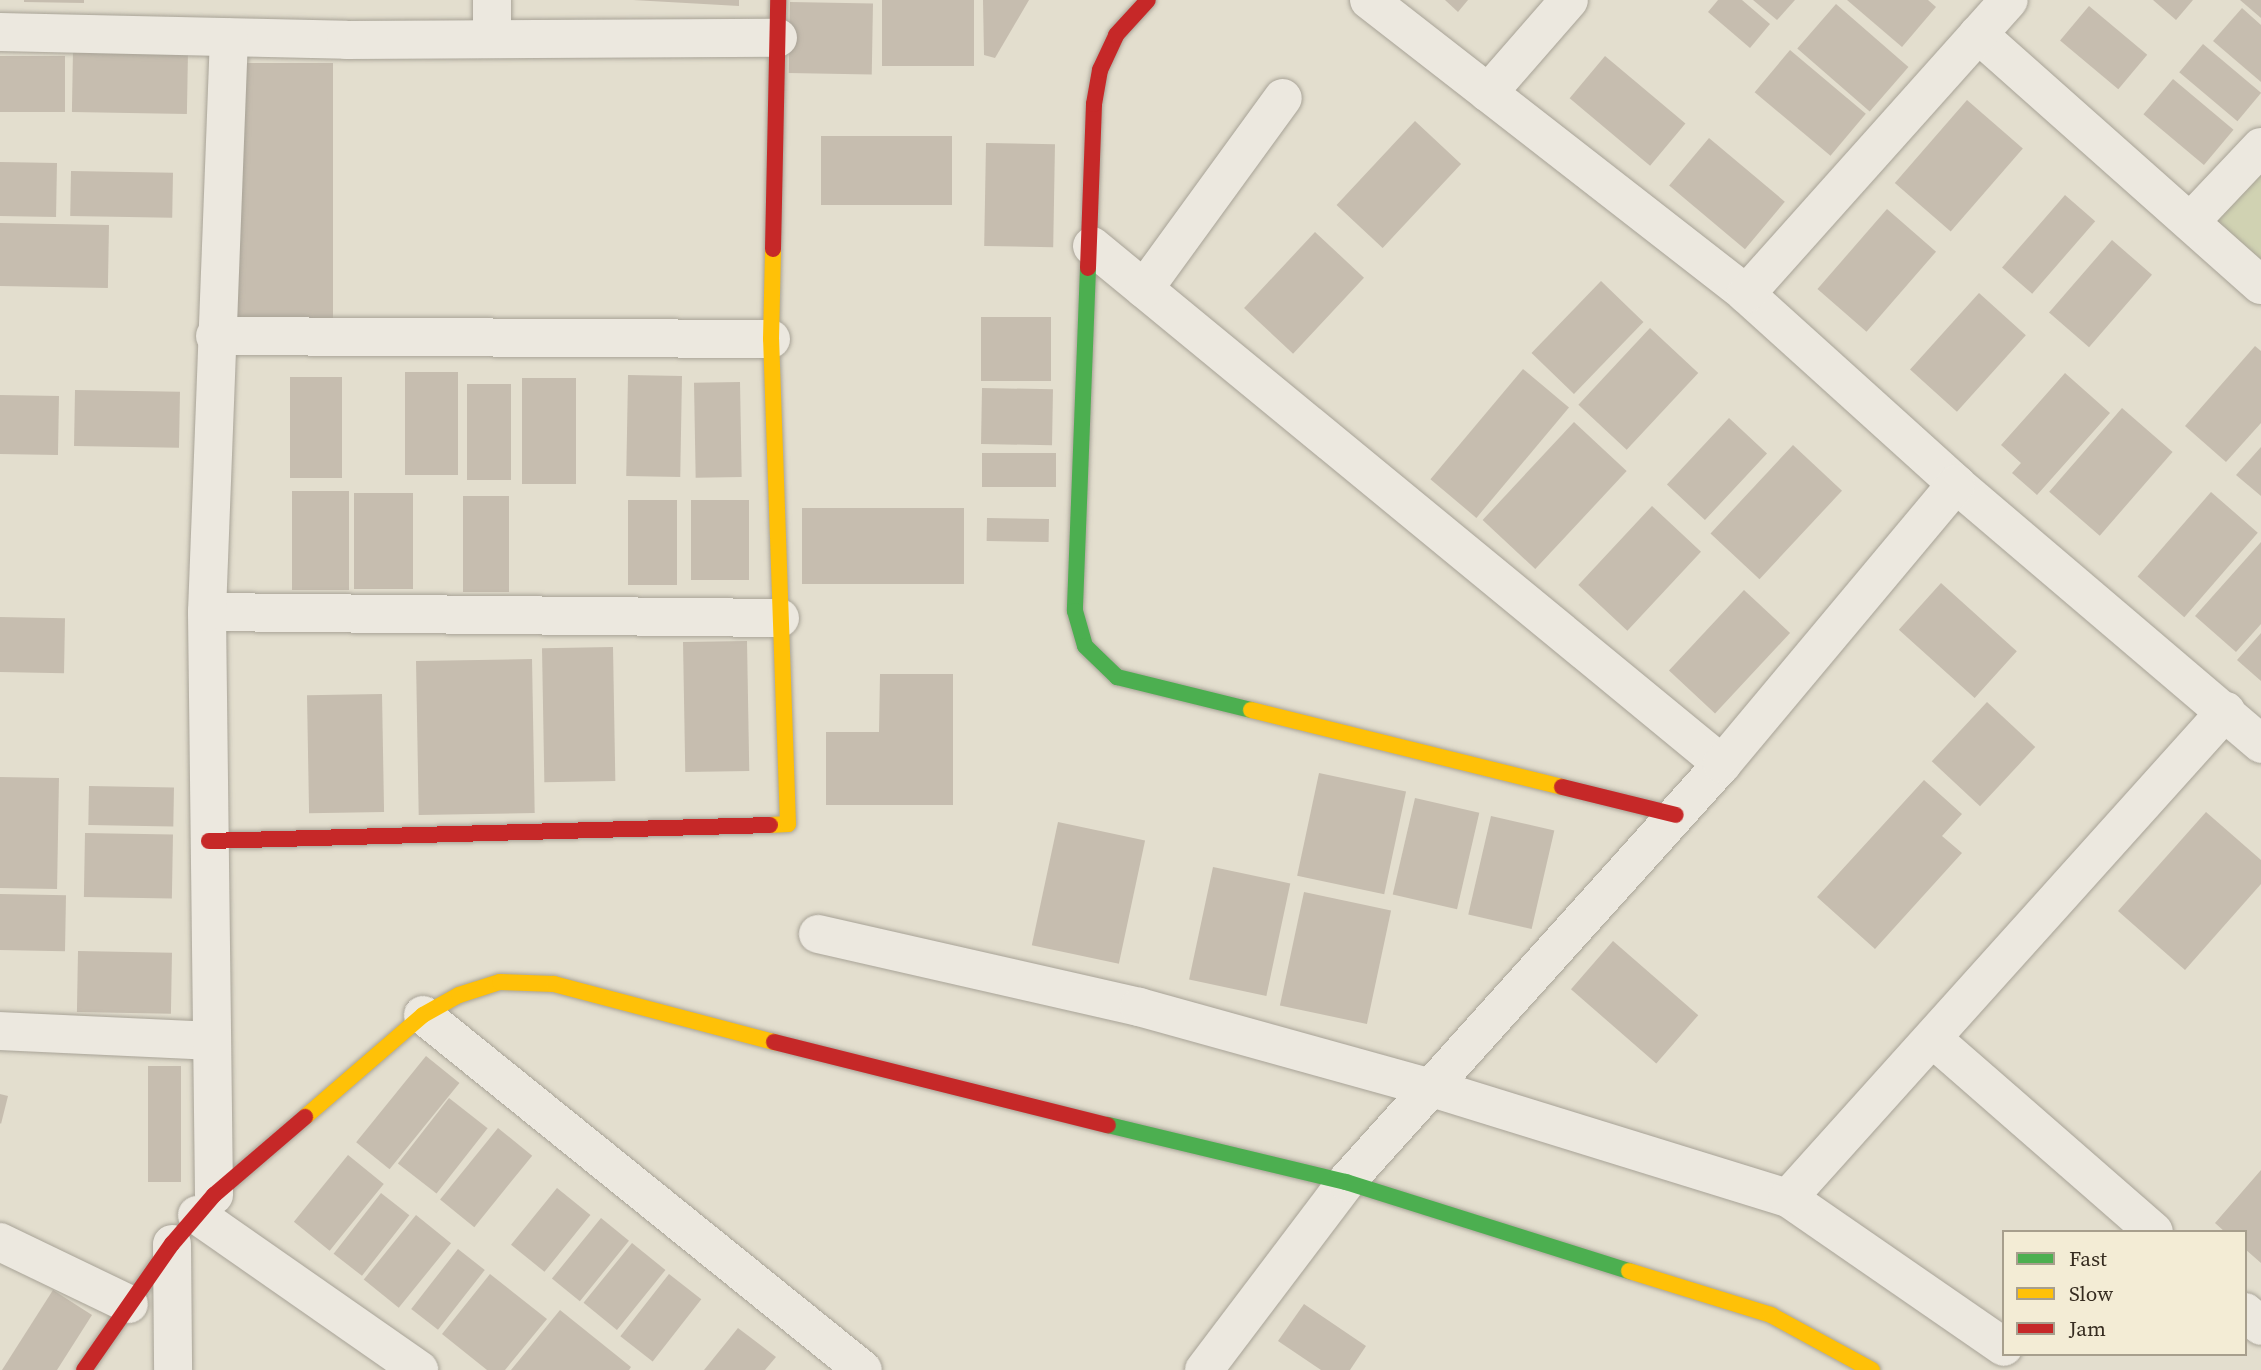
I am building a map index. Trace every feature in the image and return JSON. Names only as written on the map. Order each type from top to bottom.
[{"type":"street","points":[[209,841],[788,824],[771,339],[778,0]]},
{"type":"street","points":[[1148,0],[1116,35],[1100,70],[1094,104],[1092,246],[1075,611],[1085,646],[1116,677],[1676,815]]},
{"type":"street","points":[[1369,0],[1746,294],[1956,484],[2226,711],[2261,744]]},
{"type":"street","points":[[1488,93],[1569,0]]},
{"type":"street","points":[[1746,294],[2009,0]]},
{"type":"street","points":[[0,32],[229,37],[492,18],[778,38]]},
{"type":"street","points":[[1979,34],[2261,285]]},
{"type":"street","points":[[205,1205],[211,1041],[207,612],[215,336],[229,37]]},
{"type":"street","points":[[1144,289],[1283,98]]},
{"type":"street","points":[[2191,221],[2261,146]]},
{"type":"street","points":[[1092,246],[1722,764]]},
{"type":"street","points":[[215,336],[771,339]]},
{"type":"street","points":[[1204,1370],[1346,1182],[1722,764],[1956,484]]},
{"type":"street","points":[[207,612],[780,618]]},
{"type":"street","points":[[1788,1198],[2226,711]]},
{"type":"street","points":[[818,934],[1139,1007],[1432,1088],[1788,1198],[2002,1346]]},
{"type":"street","points":[[84,1370],[172,1244],[205,1205],[423,1015],[459,995],[500,982],[554,984],[900,1075],[1346,1182],[1771,1315],[1872,1370]]},
{"type":"street","points":[[423,1015],[863,1370]]},
{"type":"street","points":[[0,1031],[211,1041]]},
{"type":"street","points":[[1933,1039],[2152,1230]]},
{"type":"street","points":[[205,1205],[419,1370]]},
{"type":"street","points":[[0,1242],[129,1304]]},
{"type":"street","points":[[172,1244],[173,1370]]},
{"type":"street","points":[[2247,1314],[2261,1325]]},
{"type":"street","points":[[2014,1356],[2026,1370]]},
{"type":"green space","points":[[2261,159],[2261,271],[2203,219]]},
{"type":"building","points":[[84,0],[84,3],[24,2]]},
{"type":"building","points":[[633,0],[739,0],[739,6]]},
{"type":"building","points":[[882,0],[974,0],[974,66],[882,66]]},
{"type":"building","points":[[983,0],[1029,0],[995,58],[984,55]]},
{"type":"building","points":[[1445,0],[1468,0],[1458,12]]},
{"type":"building","points":[[1718,0],[1742,0],[1770,24],[1750,48],[1708,12]]},
{"type":"building","points":[[1753,0],[1795,0],[1777,20]]},
{"type":"building","points":[[1847,0],[1928,0],[1936,7],[1902,47]]},
{"type":"building","points":[[2153,0],[2193,0],[2176,20]]},
{"type":"building","points":[[2240,0],[2261,0],[2261,18]]},
{"type":"building","points":[[790,2],[873,3],[872,74],[789,73]]},
{"type":"building","points":[[1836,4],[1908,67],[1870,112],[1797,49]]},
{"type":"building","points":[[2089,6],[2147,55],[2118,89],[2060,40]]},
{"type":"building","points":[[2242,8],[2261,25],[2261,82],[2213,41]]},
{"type":"building","points":[[2203,44],[2261,93],[2237,121],[2179,72]]},
{"type":"building","points":[[73,50],[188,52],[187,114],[72,112]]},
{"type":"building","points":[[1790,50],[1866,114],[1830,156],[1755,92]]},
{"type":"building","points":[[0,56],[65,56],[65,112],[0,112]]},
{"type":"building","points":[[1605,56],[1685,123],[1650,166],[1570,98]]},
{"type":"building","points":[[238,63],[333,63],[333,319],[238,319]]},
{"type":"building","points":[[2173,79],[2234,130],[2204,165],[2143,114]]},
{"type":"building","points":[[1967,100],[2023,149],[1951,232],[1895,183]]},
{"type":"building","points":[[1415,121],[1461,164],[1383,248],[1337,205]]},
{"type":"building","points":[[821,136],[952,136],[952,205],[821,205]]},
{"type":"building","points":[[1709,138],[1785,202],[1745,249],[1669,185]]},
{"type":"building","points":[[986,143],[1055,144],[1053,247],[984,246]]},
{"type":"building","points":[[0,162],[57,163],[56,217],[0,216]]},
{"type":"building","points":[[71,171],[173,173],[172,218],[70,216]]},
{"type":"building","points":[[2065,195],[2095,221],[2032,294],[2002,267]]},
{"type":"building","points":[[1887,209],[1936,252],[1867,332],[1817,289]]},
{"type":"building","points":[[0,223],[109,225],[108,288],[0,286]]},
{"type":"building","points":[[1315,232],[1364,278],[1293,354],[1244,308]]},
{"type":"building","points":[[2112,240],[2152,275],[2089,347],[2049,312]]},
{"type":"building","points":[[1601,281],[1643,322],[1574,394],[1532,353]]},
{"type":"building","points":[[1979,293],[2026,335],[1957,412],[1910,370]]},
{"type":"building","points":[[981,317],[1051,317],[1051,381],[981,381]]},
{"type":"building","points":[[1650,328],[1698,373],[1627,450],[1578,405]]},
{"type":"building","points":[[2255,346],[2261,351],[2261,423],[2226,462],[2185,426]]},
{"type":"building","points":[[1523,369],[1569,408],[1476,518],[1430,479]]},
{"type":"building","points":[[405,372],[458,372],[458,475],[405,475]]},
{"type":"building","points":[[2065,373],[2110,413],[2037,495],[2012,473],[2021,463],[2001,445]]},
{"type":"building","points":[[628,375],[682,376],[680,477],[626,476]]},
{"type":"building","points":[[290,377],[342,377],[342,478],[290,478]]},
{"type":"building","points":[[522,378],[576,378],[576,484],[522,484]]},
{"type":"building","points":[[740,382],[742,477],[696,478],[694,383]]},
{"type":"building","points":[[467,384],[511,384],[511,480],[467,480]]},
{"type":"building","points":[[982,388],[1053,389],[1052,445],[981,444]]},
{"type":"building","points":[[75,390],[180,392],[179,448],[74,446]]},
{"type":"building","points":[[0,395],[59,396],[58,455],[0,454]]},
{"type":"building","points":[[2122,408],[2173,452],[2100,536],[2049,492]]},
{"type":"building","points":[[1729,418],[1767,453],[1705,520],[1667,485]]},
{"type":"building","points":[[1574,422],[1627,471],[1535,569],[1483,520]]},
{"type":"building","points":[[1793,445],[1842,491],[1759,579],[1710,533]]},
{"type":"building","points":[[2261,447],[2261,496],[2236,475]]},
{"type":"building","points":[[982,453],[1056,453],[1056,487],[982,487]]},
{"type":"building","points":[[292,491],[349,491],[349,590],[292,590]]},
{"type":"building","points":[[2211,492],[2258,533],[2184,617],[2138,577]]},
{"type":"building","points":[[354,493],[413,493],[413,589],[354,589]]},
{"type":"building","points":[[463,496],[509,496],[509,592],[463,592]]},
{"type":"building","points":[[628,500],[677,500],[677,585],[628,585]]},
{"type":"building","points":[[691,500],[749,500],[749,580],[691,580]]},
{"type":"building","points":[[1652,506],[1701,552],[1627,631],[1578,585]]},
{"type":"building","points":[[802,508],[964,508],[964,584],[802,584]]},
{"type":"building","points":[[987,518],[1049,519],[1049,542],[987,541]]},
{"type":"building","points":[[2261,542],[2261,624],[2236,652],[2195,616]]},
{"type":"building","points":[[1941,583],[2017,651],[1975,698],[1899,630]]},
{"type":"building","points":[[1744,590],[1790,633],[1715,713],[1669,670]]},
{"type":"building","points":[[0,617],[65,618],[64,673],[0,672]]},
{"type":"building","points":[[2261,633],[2261,681],[2237,660]]},
{"type":"building","points":[[747,641],[749,771],[685,772],[683,642]]},
{"type":"building","points":[[613,647],[615,781],[544,782],[542,648]]},
{"type":"building","points":[[532,659],[535,813],[419,815],[416,661]]},
{"type":"building","points":[[880,674],[953,674],[953,805],[826,805],[826,732],[879,732]]},
{"type":"building","points":[[382,694],[384,812],[309,813],[307,695]]},
{"type":"building","points":[[1987,702],[2035,747],[1980,806],[1932,761]]},
{"type":"building","points":[[1319,773],[1406,792],[1384,894],[1297,876]]},
{"type":"building","points":[[0,777],[59,778],[57,889],[0,888]]},
{"type":"building","points":[[1924,780],[1962,814],[1942,836],[1962,853],[1875,949],[1817,897]]},
{"type":"building","points":[[89,786],[174,787],[173,826],[88,825]]},
{"type":"building","points":[[1415,798],[1479,813],[1457,909],[1393,894]]},
{"type":"building","points":[[2206,812],[2261,860],[2261,884],[2185,970],[2118,911]]},
{"type":"building","points":[[1491,816],[1554,831],[1532,929],[1468,914]]},
{"type":"building","points":[[1058,822],[1145,841],[1119,964],[1032,945]]},
{"type":"building","points":[[85,833],[173,835],[172,899],[84,897]]},
{"type":"building","points":[[1213,867],[1290,883],[1266,996],[1189,979]]},
{"type":"building","points":[[1304,892],[1391,911],[1367,1024],[1280,1005]]},
{"type":"building","points":[[0,894],[66,895],[65,951],[0,950]]},
{"type":"building","points":[[1613,941],[1698,1015],[1656,1063],[1571,989]]},
{"type":"building","points":[[78,951],[172,953],[171,1014],[77,1012]]},
{"type":"building","points":[[426,1056],[459,1083],[390,1169],[356,1142]]},
{"type":"building","points":[[148,1066],[181,1066],[181,1182],[148,1182]]},
{"type":"building","points":[[0,1094],[8,1096],[1,1124],[0,1123]]},
{"type":"building","points":[[449,1098],[488,1128],[437,1194],[398,1163]]},
{"type":"building","points":[[498,1128],[532,1156],[474,1227],[440,1199]]},
{"type":"building","points":[[348,1155],[384,1184],[330,1251],[294,1222]]},
{"type":"building","points":[[2261,1170],[2261,1263],[2247,1251],[2247,1230],[2223,1230],[2215,1223]]},
{"type":"building","points":[[557,1188],[590,1215],[544,1272],[511,1245]]},
{"type":"building","points":[[381,1193],[409,1215],[362,1276],[334,1254]]},
{"type":"building","points":[[416,1215],[451,1243],[399,1308],[364,1280]]},
{"type":"building","points":[[601,1218],[629,1241],[580,1301],[552,1279]]},
{"type":"building","points":[[632,1243],[665,1270],[617,1330],[584,1303]]},
{"type":"building","points":[[458,1249],[485,1270],[438,1330],[411,1309]]},
{"type":"building","points":[[490,1274],[547,1319],[505,1370],[487,1370],[442,1334]]},
{"type":"building","points":[[669,1274],[701,1299],[653,1361],[620,1336]]},
{"type":"building","points":[[53,1290],[92,1315],[57,1370],[2,1370]]},
{"type":"building","points":[[1304,1304],[1366,1346],[1350,1370],[1321,1370],[1278,1341]]},
{"type":"building","points":[[560,1310],[631,1367],[629,1370],[511,1370]]},
{"type":"building","points":[[738,1328],[776,1357],[765,1370],[704,1370]]},
{"type":"traffic: fast","points":[[1088,268],[1075,611],[1085,646],[1117,677],[1251,710]]},
{"type":"traffic: fast","points":[[1108,1125],[1346,1182],[1629,1271]]},
{"type":"traffic: slow","points":[[770,825],[788,824],[771,339],[773,249]]},
{"type":"traffic: slow","points":[[1251,710],[1562,787]]},
{"type":"traffic: slow","points":[[305,1117],[423,1015],[459,995],[500,982],[554,984],[774,1042]]},
{"type":"traffic: slow","points":[[1629,1271],[1771,1315],[1872,1370]]},
{"type":"traffic: jam","points":[[773,249],[778,0]]},
{"type":"traffic: jam","points":[[1088,268],[1094,104],[1100,70],[1116,35],[1148,0]]},
{"type":"traffic: jam","points":[[1562,787],[1676,815]]},
{"type":"traffic: jam","points":[[209,841],[770,825]]},
{"type":"traffic: jam","points":[[774,1042],[1108,1125]]},
{"type":"traffic: jam","points":[[84,1370],[172,1244],[214,1195],[305,1117]]}]
